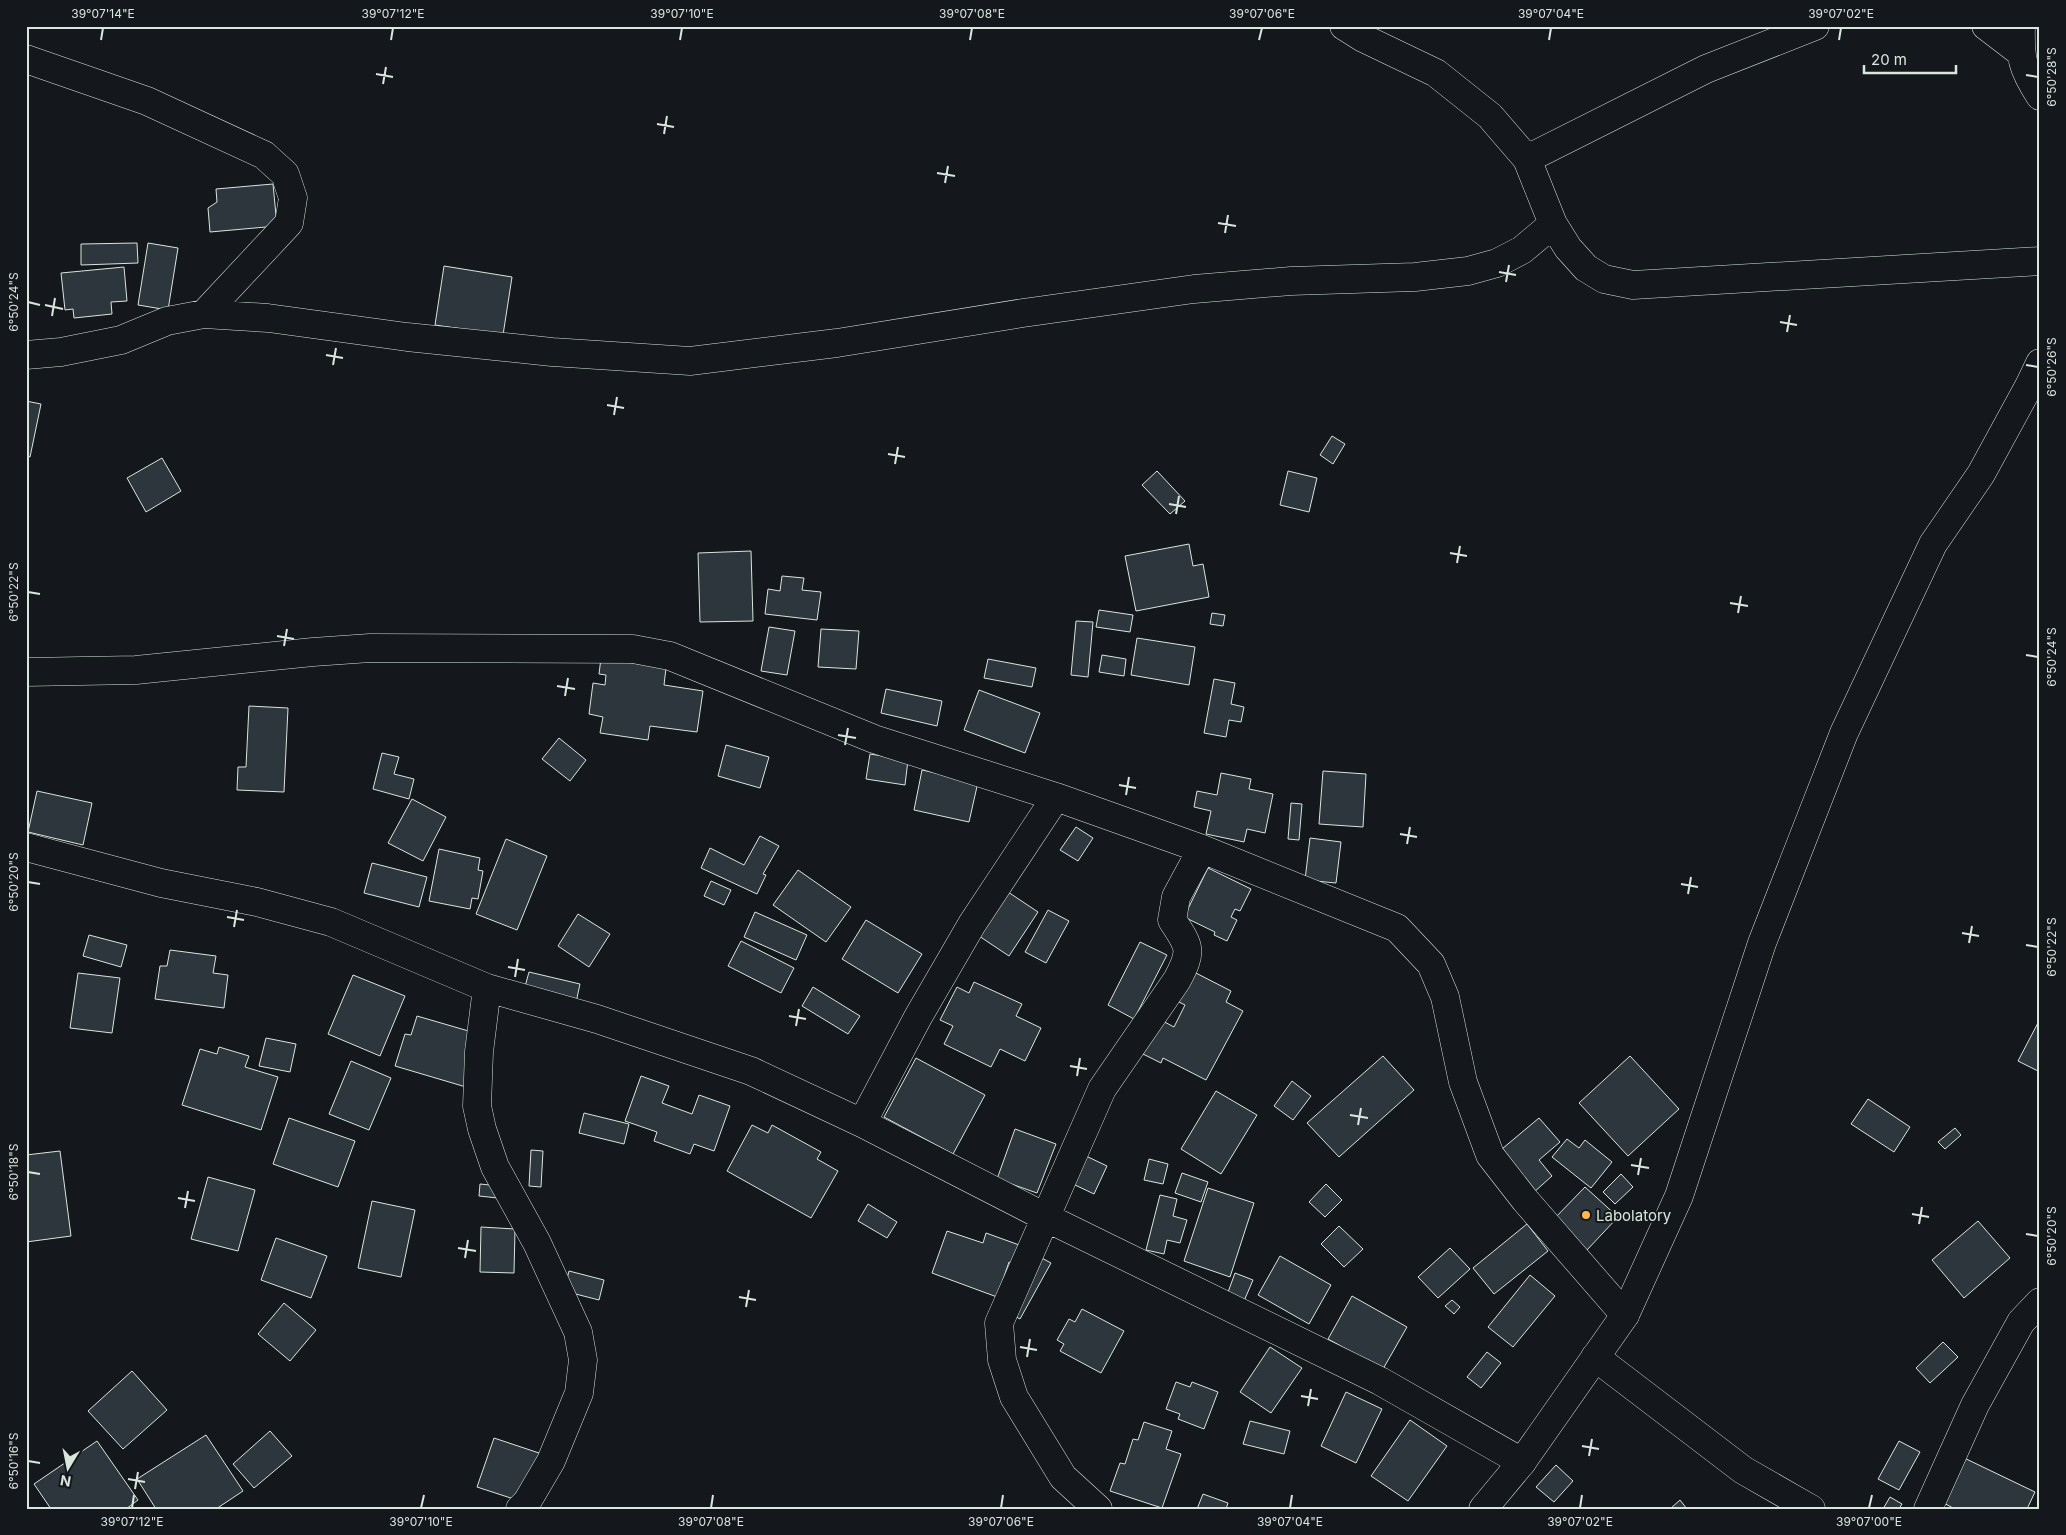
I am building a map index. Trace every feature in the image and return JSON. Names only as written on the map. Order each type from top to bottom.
[{"type":"street","points":[[1344,26],[1363,38],[1436,73],[1490,116],[1527,159],[1553,224],[1568,248],[1586,268],[1604,279],[1633,285],[2040,262]]},
{"type":"street","points":[[1527,159],[1706,69],[1815,26]]},
{"type":"street","points":[[1986,26],[2021,39],[2026,75],[2040,96]]},
{"type":"street","points":[[26,58],[147,101],[264,155],[285,174],[293,198],[288,223],[204,314]]},
{"type":"street","points":[[26,355],[61,352],[121,340],[167,321],[204,314],[268,318],[406,337],[552,352],[690,361],[837,343],[1023,313],[1194,289],[1291,280],[1415,277],[1468,270],[1496,262],[1522,250],[1553,224]]},
{"type":"street","points":[[1483,1509],[1522,1462],[1625,1315],[1679,1196],[1762,942],[1844,733],[1933,544],[1980,474],[2030,386],[2040,363]]},
{"type":"street","points":[[26,672],[136,670],[370,648],[634,649],[670,656],[874,739],[1056,797],[1202,849],[1397,928],[1431,964],[1445,997],[1463,1082],[1490,1155],[1525,1200],[1625,1315]]},
{"type":"street","points":[[862,1123],[918,1017],[972,924],[1056,797]]},
{"type":"street","points":[[26,847],[161,883],[257,902],[331,922],[487,988],[597,1019],[751,1071],[862,1123],[1047,1218],[1380,1381],[1522,1462]]},
{"type":"street","points":[[1098,1509],[1063,1477],[1014,1397],[1002,1360],[999,1323],[1102,1090],[1186,964],[1188,944],[1172,920],[1173,912],[1176,897],[1202,849]]},
{"type":"street","points":[[487,988],[479,1052],[477,1106],[482,1129],[495,1167],[537,1243],[578,1332],[583,1360],[579,1393],[551,1461],[527,1502],[520,1509]]},
{"type":"street","points":[[1928,1509],[1979,1397],[2021,1322],[2040,1302]]},
{"type":"street","points":[[1596,1357],[1743,1470],[1811,1509]]},
{"type":"building","points":[[273,184],[277,226],[210,232],[208,208],[217,202],[216,189]]},
{"type":"building","points":[[137,243],[138,263],[81,265],[81,244]]},
{"type":"building","points":[[148,243],[178,248],[168,310],[138,305]]},
{"type":"building","points":[[444,266],[512,277],[503,335],[435,325]]},
{"type":"building","points":[[124,267],[127,301],[111,302],[112,314],[74,318],[73,309],[65,310],[61,273]]},
{"type":"building","points":[[26,401],[41,404],[30,457],[26,456]]},
{"type":"building","points":[[1332,436],[1345,444],[1333,464],[1320,455]]},
{"type":"building","points":[[162,458],[181,491],[146,512],[127,478]]},
{"type":"building","points":[[1157,471],[1185,501],[1170,514],[1142,485]]},
{"type":"building","points":[[1288,471],[1317,478],[1309,512],[1280,505]]},
{"type":"building","points":[[1189,544],[1193,566],[1203,564],[1209,597],[1136,611],[1125,556]]},
{"type":"building","points":[[751,551],[753,621],[700,622],[698,553]]},
{"type":"building","points":[[782,576],[804,578],[802,590],[821,592],[817,620],[765,614],[768,589],[780,591]]},
{"type":"building","points":[[1099,610],[1133,615],[1130,632],[1096,627]]},
{"type":"building","points":[[1212,613],[1225,615],[1223,626],[1210,624]]},
{"type":"building","points":[[1076,621],[1093,622],[1088,677],[1071,675]]},
{"type":"building","points":[[769,627],[795,631],[787,675],[761,671]]},
{"type":"building","points":[[821,629],[859,631],[856,669],[818,667]]},
{"type":"building","points":[[1137,638],[1195,647],[1189,685],[1131,675]]},
{"type":"building","points":[[1102,655],[1126,659],[1124,676],[1099,672]]},
{"type":"building","points":[[601,658],[666,668],[664,685],[703,691],[697,732],[650,726],[648,740],[600,733],[603,717],[589,714],[593,683],[605,685],[606,675],[599,674]]},
{"type":"building","points":[[988,659],[1036,668],[1032,687],[984,678]]},
{"type":"building","points":[[1214,679],[1235,683],[1231,704],[1244,707],[1241,722],[1229,720],[1226,737],[1204,733]]},
{"type":"building","points":[[886,689],[942,701],[937,726],[881,713]]},
{"type":"building","points":[[979,690],[1040,713],[1025,753],[964,730]]},
{"type":"building","points":[[249,706],[288,708],[284,792],[237,790],[238,767],[246,767]]},
{"type":"building","points":[[559,738],[586,760],[570,781],[542,759]]},
{"type":"building","points":[[726,745],[769,757],[760,788],[718,776]]},
{"type":"building","points":[[382,753],[399,757],[394,774],[414,779],[409,799],[373,789]]},
{"type":"building","points":[[870,754],[908,760],[905,785],[866,779]]},
{"type":"building","points":[[922,770],[978,782],[969,822],[914,810]]},
{"type":"building","points":[[1323,771],[1366,774],[1363,827],[1319,824]]},
{"type":"building","points":[[1221,773],[1251,779],[1249,789],[1273,794],[1265,833],[1247,829],[1244,842],[1206,834],[1211,811],[1194,807],[1197,791],[1217,795]]},
{"type":"building","points":[[37,791],[92,803],[83,845],[28,832]]},
{"type":"building","points":[[412,799],[446,817],[423,861],[388,843]]},
{"type":"building","points":[[1291,803],[1302,804],[1299,840],[1288,839]]},
{"type":"building","points":[[1076,827],[1093,838],[1078,861],[1060,850]]},
{"type":"building","points":[[760,836],[779,846],[763,874],[766,875],[757,894],[701,868],[710,848],[744,865]]},
{"type":"building","points":[[1310,838],[1341,842],[1336,883],[1305,880]]},
{"type":"building","points":[[506,839],[547,856],[517,930],[476,914]]},
{"type":"building","points":[[439,849],[480,858],[478,870],[483,871],[478,899],[472,898],[470,909],[429,901]]},
{"type":"building","points":[[372,863],[427,877],[419,907],[364,893]]},
{"type":"building","points":[[1208,868],[1251,889],[1240,911],[1235,909],[1231,917],[1237,920],[1227,941],[1214,935],[1215,932],[1184,917]]},
{"type":"building","points":[[798,870],[851,907],[826,942],[773,905]]},
{"type":"building","points":[[711,881],[731,890],[724,905],[704,896]]},
{"type":"building","points":[[999,886],[1038,912],[1009,956],[970,930]]},
{"type":"building","points":[[1048,910],[1069,921],[1046,963],[1025,952]]},
{"type":"building","points":[[755,912],[807,935],[796,960],[744,937]]},
{"type":"building","points":[[578,914],[610,934],[589,967],[558,946]]},
{"type":"building","points":[[866,920],[922,954],[898,993],[842,959]]},
{"type":"building","points":[[89,935],[127,945],[121,967],[83,956]]},
{"type":"building","points":[[741,941],[794,968],[781,993],[728,966]]},
{"type":"building","points":[[1140,942],[1167,955],[1134,1019],[1108,1005]]},
{"type":"building","points":[[170,950],[216,956],[213,973],[228,975],[224,1008],[155,999],[160,966],[167,966]]},
{"type":"building","points":[[1190,970],[1231,991],[1226,1002],[1243,1011],[1206,1080],[1163,1058],[1161,1063],[1141,1053],[1159,1019],[1174,1027],[1185,1005],[1175,1000]]},
{"type":"building","points":[[529,972],[580,984],[575,1007],[523,994]]},
{"type":"building","points":[[78,973],[120,978],[112,1033],[70,1028]]},
{"type":"building","points":[[353,975],[405,996],[380,1056],[328,1034]]},
{"type":"building","points":[[974,982],[1022,1004],[1016,1016],[1041,1028],[1025,1061],[1000,1049],[991,1067],[944,1044],[953,1026],[940,1020],[957,987],[969,993]]},
{"type":"building","points":[[813,987],[860,1016],[848,1034],[802,1006]]},
{"type":"building","points":[[417,1016],[472,1032],[466,1087],[395,1066],[405,1034],[411,1035]]},
{"type":"building","points":[[2040,1019],[2040,1072],[2018,1061]]},
{"type":"building","points":[[266,1038],[296,1044],[290,1072],[259,1066]]},
{"type":"building","points":[[219,1047],[249,1056],[245,1067],[278,1077],[261,1130],[182,1105],[200,1049],[217,1054]]},
{"type":"building","points":[[1383,1056],[1414,1090],[1339,1157],[1307,1123]]},
{"type":"building","points":[[1630,1056],[1679,1109],[1628,1156],[1579,1103]]},
{"type":"building","points":[[916,1058],[985,1095],[953,1154],[884,1117]]},
{"type":"building","points":[[351,1061],[391,1078],[369,1130],[329,1114]]},
{"type":"building","points":[[641,1076],[669,1086],[662,1103],[692,1114],[699,1095],[730,1106],[714,1151],[694,1144],[690,1154],[654,1141],[657,1132],[625,1121]]},
{"type":"building","points":[[1292,1081],[1311,1096],[1293,1120],[1274,1106]]},
{"type":"building","points":[[1216,1091],[1257,1115],[1221,1174],[1181,1149]]},
{"type":"building","points":[[1868,1099],[1910,1127],[1894,1152],[1851,1124]]},
{"type":"building","points":[[584,1113],[629,1124],[624,1144],[579,1133]]},
{"type":"building","points":[[289,1118],[355,1141],[338,1187],[273,1164]]},
{"type":"building","points":[[1539,1118],[1560,1142],[1539,1160],[1552,1176],[1533,1193],[1496,1154]]},
{"type":"building","points":[[752,1125],[768,1133],[772,1125],[821,1152],[817,1159],[838,1171],[811,1218],[727,1171]]},
{"type":"building","points":[[1955,1128],[1961,1135],[1945,1149],[1938,1142]]},
{"type":"building","points":[[1015,1129],[1056,1144],[1037,1193],[997,1179]]},
{"type":"building","points":[[1567,1139],[1579,1148],[1585,1140],[1612,1162],[1591,1188],[1552,1157]]},
{"type":"building","points":[[531,1150],[543,1151],[541,1187],[529,1186]]},
{"type":"building","points":[[60,1151],[71,1236],[26,1242],[26,1155]]},
{"type":"building","points":[[1086,1156],[1107,1166],[1094,1194],[1073,1184]]},
{"type":"building","points":[[1149,1159],[1168,1164],[1163,1184],[1144,1180]]},
{"type":"building","points":[[1182,1173],[1208,1182],[1201,1202],[1175,1193]]},
{"type":"building","points":[[1621,1174],[1633,1187],[1615,1204],[1603,1192]]},
{"type":"building","points":[[208,1177],[255,1190],[238,1251],[191,1239]]},
{"type":"building","points":[[480,1184],[499,1186],[498,1198],[479,1196]]},
{"type":"building","points":[[1326,1184],[1342,1200],[1325,1217],[1309,1202]]},
{"type":"building","points":[[1585,1187],[1618,1217],[1586,1251],[1553,1220]]},
{"type":"building","points":[[1208,1188],[1254,1203],[1230,1277],[1184,1261]]},
{"type":"building","points":[[1160,1195],[1177,1199],[1173,1216],[1187,1220],[1180,1243],[1167,1240],[1164,1254],[1146,1250]]},
{"type":"building","points":[[372,1201],[415,1210],[401,1277],[358,1268]]},
{"type":"building","points":[[868,1204],[897,1222],[887,1238],[858,1221]]},
{"type":"building","points":[[1978,1221],[2010,1258],[1964,1298],[1932,1260]]},
{"type":"building","points":[[1527,1224],[1548,1251],[1494,1294],[1473,1268]]},
{"type":"building","points":[[1339,1226],[1363,1249],[1344,1267],[1321,1244]]},
{"type":"building","points":[[481,1227],[515,1229],[514,1273],[480,1272]]},
{"type":"building","points":[[947,1231],[983,1243],[986,1233],[1022,1246],[1016,1265],[1009,1262],[997,1297],[932,1273]]},
{"type":"building","points":[[276,1238],[327,1256],[311,1298],[261,1280]]},
{"type":"building","points":[[1450,1248],[1470,1269],[1438,1298],[1418,1277]]},
{"type":"building","points":[[1036,1255],[1051,1263],[1020,1319],[1006,1311]]},
{"type":"building","points":[[1280,1256],[1331,1285],[1309,1324],[1258,1295]]},
{"type":"building","points":[[569,1271],[604,1280],[599,1300],[564,1291]]},
{"type":"building","points":[[1235,1273],[1253,1280],[1244,1301],[1227,1295]]},
{"type":"building","points":[[1530,1275],[1555,1296],[1513,1347],[1488,1327]]},
{"type":"building","points":[[1352,1296],[1407,1327],[1383,1369],[1328,1339]]},
{"type":"building","points":[[1452,1300],[1460,1307],[1454,1314],[1445,1306]]},
{"type":"building","points":[[284,1303],[316,1330],[290,1361],[258,1334]]},
{"type":"building","points":[[1082,1309],[1124,1331],[1101,1373],[1060,1351],[1064,1344],[1057,1340],[1069,1319],[1075,1322]]},
{"type":"building","points":[[1943,1342],[1958,1357],[1930,1383],[1916,1368]]},
{"type":"building","points":[[1270,1347],[1302,1368],[1271,1413],[1240,1392]]},
{"type":"building","points":[[1487,1352],[1501,1363],[1481,1388],[1467,1377]]},
{"type":"building","points":[[132,1371],[167,1410],[123,1449],[88,1411]]},
{"type":"building","points":[[1176,1382],[1190,1387],[1192,1382],[1218,1392],[1204,1429],[1178,1419],[1180,1414],[1166,1409]]},
{"type":"building","points":[[1346,1392],[1382,1409],[1356,1463],[1321,1446]]},
{"type":"building","points":[[1410,1420],[1447,1446],[1408,1501],[1371,1476]]},
{"type":"building","points":[[1250,1421],[1290,1431],[1284,1454],[1243,1444]]},
{"type":"building","points":[[1144,1422],[1172,1431],[1166,1449],[1181,1454],[1162,1508],[1110,1491],[1120,1463],[1125,1464],[1133,1439],[1138,1440]]},
{"type":"building","points":[[270,1431],[292,1456],[254,1488],[233,1464]]},
{"type":"building","points":[[206,1435],[243,1491],[216,1509],[156,1509],[137,1479]]},
{"type":"building","points":[[494,1438],[542,1454],[526,1503],[477,1487]]},
{"type":"building","points":[[97,1441],[138,1500],[126,1509],[51,1509],[34,1484]]},
{"type":"building","points":[[1899,1441],[1920,1452],[1899,1490],[1878,1479]]},
{"type":"building","points":[[1960,1456],[2035,1492],[2027,1509],[1955,1509],[1938,1500]]},
{"type":"building","points":[[1556,1465],[1573,1481],[1554,1502],[1536,1487]]},
{"type":"building","points":[[1203,1494],[1228,1503],[1226,1509],[1197,1509]]},
{"type":"building","points":[[1890,1497],[1902,1504],[1899,1509],[1883,1509]]},
{"type":"building","points":[[1680,1500],[1687,1509],[1670,1509]]},
{"type":"place","name":"Labolatory","points":[[1586,1215]]}]
